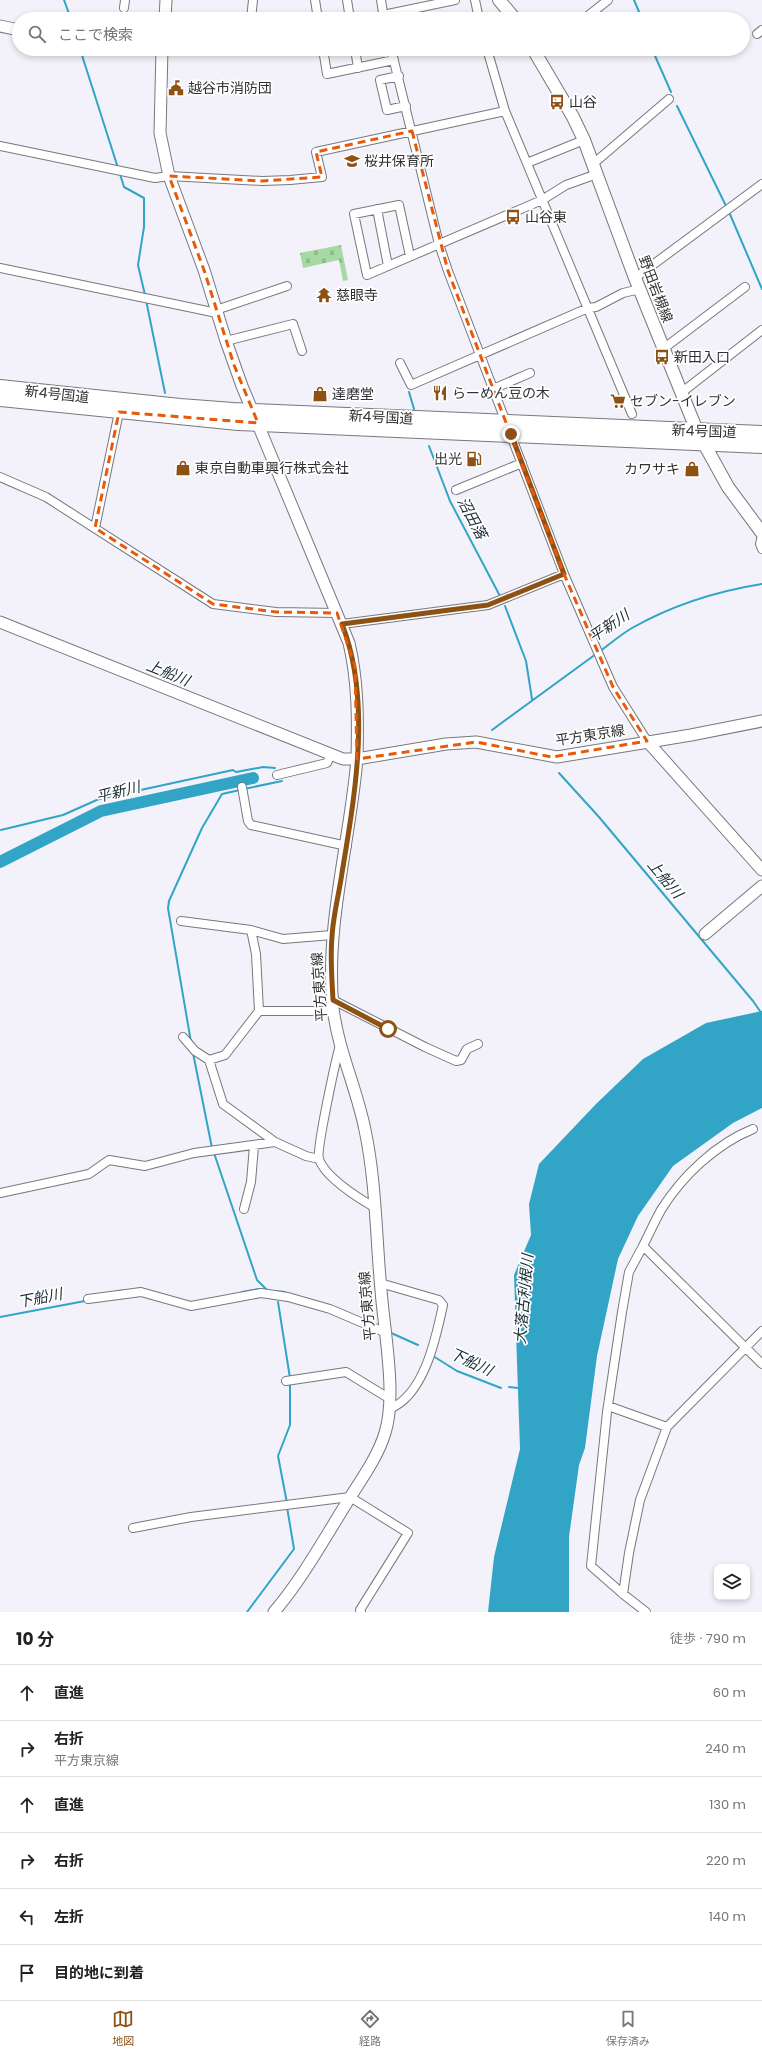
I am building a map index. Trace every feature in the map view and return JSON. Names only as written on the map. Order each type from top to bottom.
[{"type":"highway","name":"新4号国道","points":[[0,398],[180,406],[255,417]]},
{"type":"highway","name":"新4号国道","points":[[0,398],[120,412],[700,437],[762,446]]},
{"type":"highway","name":"新4号国道","points":[[700,437],[762,433]]},
{"type":"main road","points":[[499,0],[509,12]]},
{"type":"main road","name":"野田岩槻線","points":[[541,56],[584,140],[680,393],[700,437],[728,487],[762,534]]},
{"type":"street","points":[[165,12],[166,0]]},
{"type":"street","points":[[252,12],[253,0]]},
{"type":"street","points":[[315,0],[317,12]]},
{"type":"street","points":[[348,0],[349,12]]},
{"type":"street","points":[[381,0],[383,12]]},
{"type":"street","points":[[405,12],[456,0]]},
{"type":"street","points":[[475,0],[478,12]]},
{"type":"street","points":[[593,12],[608,0]]},
{"type":"street","points":[[0,26],[12,29]]},
{"type":"street","points":[[0,622],[343,759],[357,759],[358,704],[355,666],[349,642],[255,417],[226,342],[204,270],[165,162],[160,133],[162,56]]},
{"type":"street","points":[[324,56],[327,74],[394,60]]},
{"type":"street","points":[[356,56],[358,68]]},
{"type":"street","points":[[393,56],[439,244],[564,574],[613,688],[647,741],[762,870]]},
{"type":"street","points":[[489,56],[505,111],[632,414]]},
{"type":"street","points":[[399,76],[380,80],[387,110],[406,106]]},
{"type":"street","points":[[410,256],[399,204],[354,214],[367,275],[542,200],[595,169],[670,99]]},
{"type":"street","points":[[0,146],[155,178],[169,176],[262,181],[290,180],[322,177],[316,152],[505,111]]},
{"type":"street","points":[[527,163],[584,140]]},
{"type":"street","points":[[400,363],[411,385],[588,308],[596,307],[638,284],[724,212],[762,184]]},
{"type":"street","points":[[377,209],[388,266]]},
{"type":"street","points":[[0,268],[146,299],[217,312],[287,286]]},
{"type":"street","points":[[663,349],[745,287]]},
{"type":"street","points":[[226,342],[293,324],[302,351]]},
{"type":"street","points":[[680,393],[762,330]]},
{"type":"street","points":[[493,389],[530,373]]},
{"type":"street","points":[[95,528],[120,412]]},
{"type":"street","points":[[456,490],[522,463]]},
{"type":"street","points":[[0,477],[46,497],[213,604],[276,612],[337,613]]},
{"type":"street","points":[[762,534],[760,544],[762,549]]},
{"type":"street","points":[[342,624],[488,605],[564,574]]},
{"type":"street","name":"平方東京線","points":[[274,1612],[302,1575],[374,1460],[385,1434],[389,1404],[374,1207],[366,1131],[358,1100],[340,1045],[333,1006],[330,960],[332,935],[354,801],[357,759],[446,744],[476,742],[552,757],[762,721]]},
{"type":"street","points":[[277,775],[327,763],[331,754]]},
{"type":"street","points":[[242,787],[248,821],[251,825],[346,846]]},
{"type":"street","points":[[704,934],[762,886]]},
{"type":"street","points":[[181,921],[251,930],[283,939],[332,935]]},
{"type":"street","points":[[209,1060],[225,1055],[259,1011],[256,954],[251,930]]},
{"type":"street","points":[[259,1011],[333,1006],[456,1061],[461,1060],[467,1049],[478,1044]]},
{"type":"street","points":[[183,1037],[195,1051],[209,1060],[224,1104],[275,1142],[306,1156],[319,1159]]},
{"type":"street","points":[[340,1045],[319,1147],[319,1159],[329,1174],[361,1200],[374,1207]]},
{"type":"street","points":[[646,1612],[623,1594],[592,1566],[608,1406],[629,1272],[662,1209],[691,1172],[722,1146],[738,1135],[753,1129]]},
{"type":"street","points":[[0,1193],[89,1174],[109,1160],[145,1166],[194,1154],[275,1142]]},
{"type":"street","points":[[244,1209],[251,1182],[254,1146]]},
{"type":"street","points":[[643,1246],[745,1349],[762,1364]]},
{"type":"street","points":[[286,1381],[346,1372],[389,1404],[399,1405],[416,1385],[435,1342],[442,1306],[439,1300],[380,1283]]},
{"type":"street","points":[[88,1299],[141,1292],[191,1306],[261,1293],[288,1297],[330,1309],[384,1332]]},
{"type":"street","points":[[623,1594],[629,1553],[640,1500],[667,1427],[762,1331]]},
{"type":"street","points":[[608,1406],[667,1427]]},
{"type":"street","points":[[133,1528],[191,1517],[350,1498],[408,1533],[361,1612]]},
{"type":"highlighted area","points":[[412,131],[448,271],[564,574],[613,687],[647,741],[552,757],[476,742],[357,759],[355,666],[337,613],[276,612],[213,604],[95,528],[119,412],[258,423],[234,365],[204,270],[169,176],[262,181],[322,177],[316,152]]},
{"type":"green space","points":[[341,245],[348,280],[343,281],[339,260],[303,268],[300,253]]},
{"type":"water","name":"大落古利根川","points":[[762,1011],[762,1108],[733,1123],[673,1166],[638,1216],[618,1259],[597,1356],[585,1448],[579,1465],[569,1537],[569,1612],[488,1612],[494,1557],[520,1449],[514,1275],[531,1235],[529,1204],[539,1164],[596,1104],[643,1059],[706,1023]]},
{"type":"waterway","points":[[64,0],[68,12]]},
{"type":"waterway","points":[[634,0],[639,12]]},
{"type":"waterway","points":[[82,56],[118,168]]},
{"type":"waterway","points":[[655,56],[671,92]]},
{"type":"waterway","points":[[677,106],[727,208]]},
{"type":"waterway","points":[[120,174],[124,187],[144,198],[144,227],[138,265],[145,295]]},
{"type":"waterway","points":[[729,212],[762,289]]},
{"type":"waterway","points":[[146,300],[165,393]]},
{"type":"waterway","name":"沼田落","points":[[409,392],[414,409]]},
{"type":"waterway","name":"沼田落","points":[[429,446],[450,501],[501,598]]},
{"type":"waterway","name":"平新川","points":[[599,652],[619,637],[647,620],[679,606],[712,595],[762,584]]},
{"type":"waterway","name":"沼田落","points":[[505,606],[526,661],[532,699]]},
{"type":"waterway","name":"平新川","points":[[492,730],[596,654]]},
{"type":"waterway","points":[[1,830],[63,815],[99,799],[233,770],[236,772],[263,767],[275,768]]},
{"type":"waterway","name":"上船川","points":[[559,773],[599,817],[753,1001],[762,1014]]},
{"type":"waterway","name":"平新川","points":[[0,862],[101,811],[253,778]]},
{"type":"waterway","points":[[244,789],[282,781]]},
{"type":"waterway","points":[[191,1042],[168,908],[169,901],[202,828],[222,794],[240,790]]},
{"type":"waterway","points":[[193,1053],[212,1148]]},
{"type":"waterway","points":[[214,1153],[257,1280],[267,1290]]},
{"type":"waterway","name":"下船川","points":[[242,1292],[259,1289]]},
{"type":"waterway","name":"下船川","points":[[118,1291],[132,1290]]},
{"type":"waterway","name":"下船川","points":[[273,1291],[285,1292]]},
{"type":"waterway","name":"下船川","points":[[0,1317],[85,1301]]},
{"type":"waterway","points":[[278,1302],[290,1378]]},
{"type":"waterway","name":"下船川","points":[[389,1332],[418,1345]]},
{"type":"waterway","name":"下船川","points":[[433,1356],[457,1371],[501,1388]]},
{"type":"waterway","points":[[287,1503],[278,1456],[290,1425],[290,1382]]},
{"type":"waterway","points":[[509,1387],[518,1388]]},
{"type":"waterway","points":[[247,1612],[294,1549],[287,1507]]},
{"type":"place","name":"越谷市消防団","points":[[176,88]]},
{"type":"place","name":"山谷","points":[[557,102]]},
{"type":"place","name":"桜井保育所","points":[[352,161]]},
{"type":"place","name":"山谷東","points":[[513,217]]},
{"type":"place","name":"慈眼寺","points":[[324,295]]},
{"type":"place","name":"新田入口","points":[[662,357]]},
{"type":"place","name":"らーめん豆の木","points":[[440,393]]},
{"type":"place","name":"達磨堂","points":[[320,394]]},
{"type":"place","name":"セブン-イレブン","points":[[618,401]]},
{"type":"place","name":"出光","points":[[474,459]]},
{"type":"place","name":"東京自動車興行株式会社","points":[[183,468]]},
{"type":"place","name":"カワサキ","points":[[692,469]]},
{"type":"route","points":[[388,1029],[333,1000],[330,960],[332,935],[354,801],[357,759],[358,704],[355,666],[349,642],[342,624],[488,605],[564,574],[511,434]]}]
